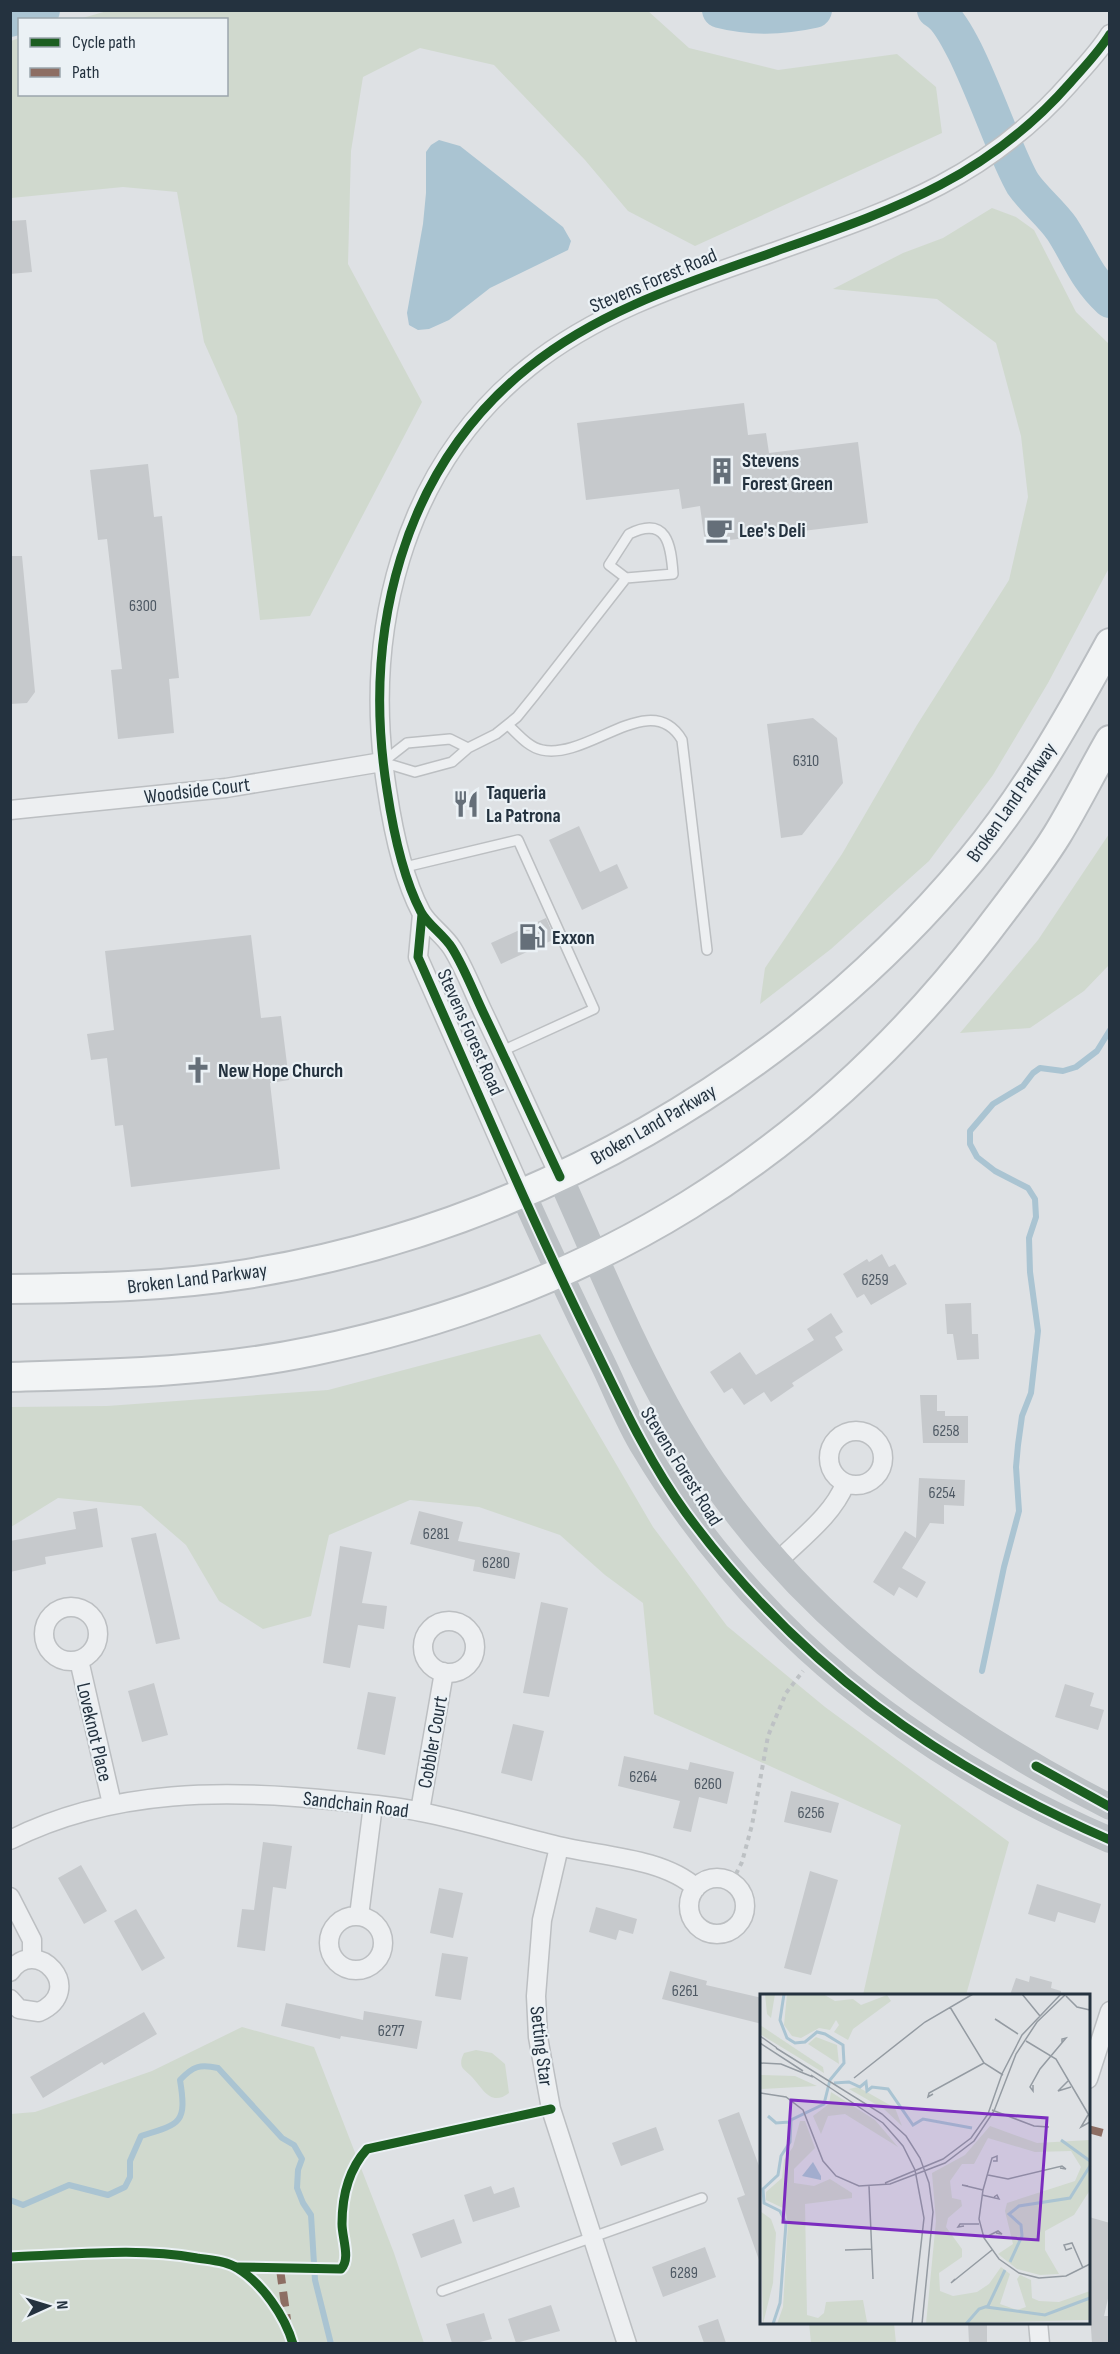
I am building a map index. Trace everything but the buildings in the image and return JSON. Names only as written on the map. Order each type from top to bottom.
[{"type":"main road","name":"Broken Land Parkway","points":[[10,1288],[180,1283],[302,1264],[434,1228],[524,1194],[560,1177],[708,1093],[770,1052],[870,968],[921,917],[972,858],[1014,804],[1080,697],[1110,643]]},
{"type":"main road","points":[[10,1377],[182,1370],[313,1351],[454,1314],[559,1275],[678,1214],[739,1173],[804,1124],[865,1071],[959,968],[1057,835],[1110,740]]},
{"type":"street","name":"Stevens Forest Road","points":[[1107,37],[1043,114],[976,167],[893,208],[668,289],[615,312],[554,348],[499,395],[456,445],[417,514],[395,574],[384,627],[379,677],[382,762],[389,807],[405,867],[422,914],[451,946],[502,1051],[644,1361],[678,1426],[718,1490],[815,1604],[890,1670],[1036,1766],[1110,1808]]},
{"type":"street","name":"Woodside Court","points":[[10,810],[226,788],[382,762]]},
{"type":"street","name":"Stevens Forest Road","points":[[422,914],[418,957],[559,1275],[643,1446],[684,1510],[748,1589],[816,1658],[863,1698],[928,1744],[1013,1794],[1110,1840]]},
{"type":"street","points":[[777,1562],[839,1498],[844,1484]]},
{"type":"street","name":"Loveknot Place","points":[[79,1660],[112,1804]]},
{"type":"street","name":"Cobbler Court","points":[[420,1811],[444,1672]]},
{"type":"street","name":"Sandchain Road","points":[[10,1840],[67,1817],[112,1804],[149,1798],[234,1793],[285,1795],[420,1811],[559,1846],[666,1869],[685,1878],[696,1888]]},
{"type":"street","points":[[359,1916],[373,1805]]},
{"type":"street","name":"Setting Star","points":[[559,1846],[542,1920],[536,1995],[538,2037],[551,2109],[627,2343]]},
{"type":"street","points":[[711,1878],[732,1882],[744,1901],[744,1913],[739,1923],[730,1931],[718,1934],[707,1932],[696,1925],[690,1913],[690,1899],[696,1888],[711,1878]]},
{"type":"street","points":[[10,1897],[32,1940],[32,1959]]},
{"type":"street","points":[[10,1972],[22,1962],[32,1959],[44,1962],[54,1969],[58,1978],[59,1991],[56,2000],[48,2008],[30,2012],[19,2009],[10,1999]]},
{"type":"street","points":[[1090,2076],[1110,2011]]},
{"type":"street","points":[[1038,2324],[1040,2343]]},
{"type":"lane","points":[[382,762],[415,772],[452,762],[468,748],[496,734],[508,725],[534,696],[626,578],[673,574],[670,547],[664,534],[647,529],[629,534],[609,565],[626,578]]},
{"type":"lane","points":[[508,725],[531,745],[556,751],[584,745],[648,718],[659,720],[677,731],[682,740],[707,950]]},
{"type":"lane","points":[[382,762],[408,743],[450,739],[468,748]]},
{"type":"lane","points":[[405,867],[518,840],[594,1009],[502,1051]]},
{"type":"lane","points":[[442,2291],[702,2198]]},
{"type":"path","points":[[732,1882],[742,1862],[752,1825],[768,1737],[786,1693],[816,1658]]},
{"type":"shaded area","points":[[107,11],[648,11],[689,48],[778,70],[897,54],[936,87],[942,133],[695,246],[628,211],[585,160],[494,65],[420,48],[363,77],[351,151],[348,264],[422,402],[310,616],[260,620],[237,416],[204,342],[177,192],[123,187],[11,198],[11,41],[18,38],[18,96],[228,96],[228,18],[82,18]]},
{"type":"shaded area","points":[[992,208],[1016,217],[1034,230],[1076,312],[1109,344],[1109,568],[1048,683],[993,775],[929,861],[831,949],[760,1004],[765,968],[842,854],[917,725],[1009,580],[1028,497],[1021,436],[996,343],[937,299],[833,289],[903,253],[943,238]]},
{"type":"shaded area","points":[[1109,834],[1109,965],[1084,991],[1030,1028],[960,1033],[1038,940]]},
{"type":"shaded area","points":[[540,1334],[653,1527],[727,1626],[825,1707],[1009,1842],[966,1994],[863,1994],[901,1825],[654,1714],[643,1603],[605,1575],[560,1535],[479,1507],[410,1500],[329,1535],[311,1616],[263,1629],[219,1601],[186,1545],[141,1506],[58,1498],[11,1527],[11,1407],[107,1406],[328,1390]]},
{"type":"shaded area","points":[[242,2027],[314,2047],[394,2253],[424,2343],[11,2343],[11,2114],[35,2112],[152,2071]]},
{"type":"shaded area","points":[[476,2050],[492,2053],[505,2064],[509,2093],[503,2097],[488,2095],[461,2065],[464,2053]]},
{"type":"shaded area","points":[[809,2324],[894,2324],[896,2343],[811,2343]]},
{"type":"water","points":[[439,140],[460,146],[563,227],[571,241],[568,250],[490,288],[449,320],[429,329],[418,330],[409,325],[407,313],[423,224],[426,152]]},
{"type":"waterway","points":[[10,19],[42,10]]},
{"type":"waterway","points":[[720,10],[767,16],[814,10]]},
{"type":"waterway","points":[[935,10],[958,39],[1023,184],[1058,223],[1089,275],[1110,300]]},
{"type":"waterway","points":[[982,1671],[1004,1567],[1019,1511],[1016,1467],[1018,1445],[1022,1416],[1031,1393],[1038,1331],[1030,1272],[1029,1238],[1036,1217],[1035,1199],[1028,1188],[995,1171],[977,1157],[970,1144],[970,1131],[993,1104],[1023,1086],[1033,1073],[1040,1068],[1063,1071],[1076,1067],[1097,1051],[1110,1030]]},
{"type":"waterway","points":[[10,2200],[23,2205],[69,2185],[108,2195],[125,2187],[130,2177],[130,2161],[141,2136],[165,2128],[178,2120],[182,2105],[180,2080],[197,2067],[218,2068],[282,2138],[294,2145],[302,2159],[298,2170],[297,2188],[311,2215],[315,2280],[331,2344]]},
{"type":"marked path","points":[[1090,2130],[1110,2135]]},
{"type":"marked path","points":[[280,2269],[287,2320]]},
{"type":"cycle path","points":[[560,1177],[460,963],[452,948],[421,912],[414,898],[395,837],[381,731],[381,672],[387,614],[401,558],[421,505],[449,454],[485,408],[529,367],[556,347],[585,329],[645,300],[707,275],[895,207],[969,169],[1004,145],[1037,117],[1086,65],[1110,34]]},
{"type":"cycle path","points":[[422,914],[418,957],[501,1146],[565,1287],[622,1403],[645,1448],[686,1513],[729,1568],[775,1618],[824,1663],[876,1705],[930,1744],[987,1779],[1047,1811],[1110,1840]]},
{"type":"cycle path","points":[[1036,1766],[1110,1807]]},
{"type":"cycle path","points":[[237,2267],[341,2269],[346,2254],[342,2224],[345,2194],[351,2174],[367,2149],[551,2109]]},
{"type":"cycle path","points":[[10,2257],[127,2252],[174,2255],[228,2264],[246,2274],[264,2291],[284,2322],[293,2344]]},
{"type":"place","name":"Stevens Forest Green","points":[[722,471]]},
{"type":"place","name":"Lee's Deli","points":[[719,530]]},
{"type":"place","name":"Taqueria La Patrona","points":[[466,804]]},
{"type":"place","name":"Exxon","points":[[532,937]]},
{"type":"place","name":"New Hope Church","points":[[198,1070]]}]
